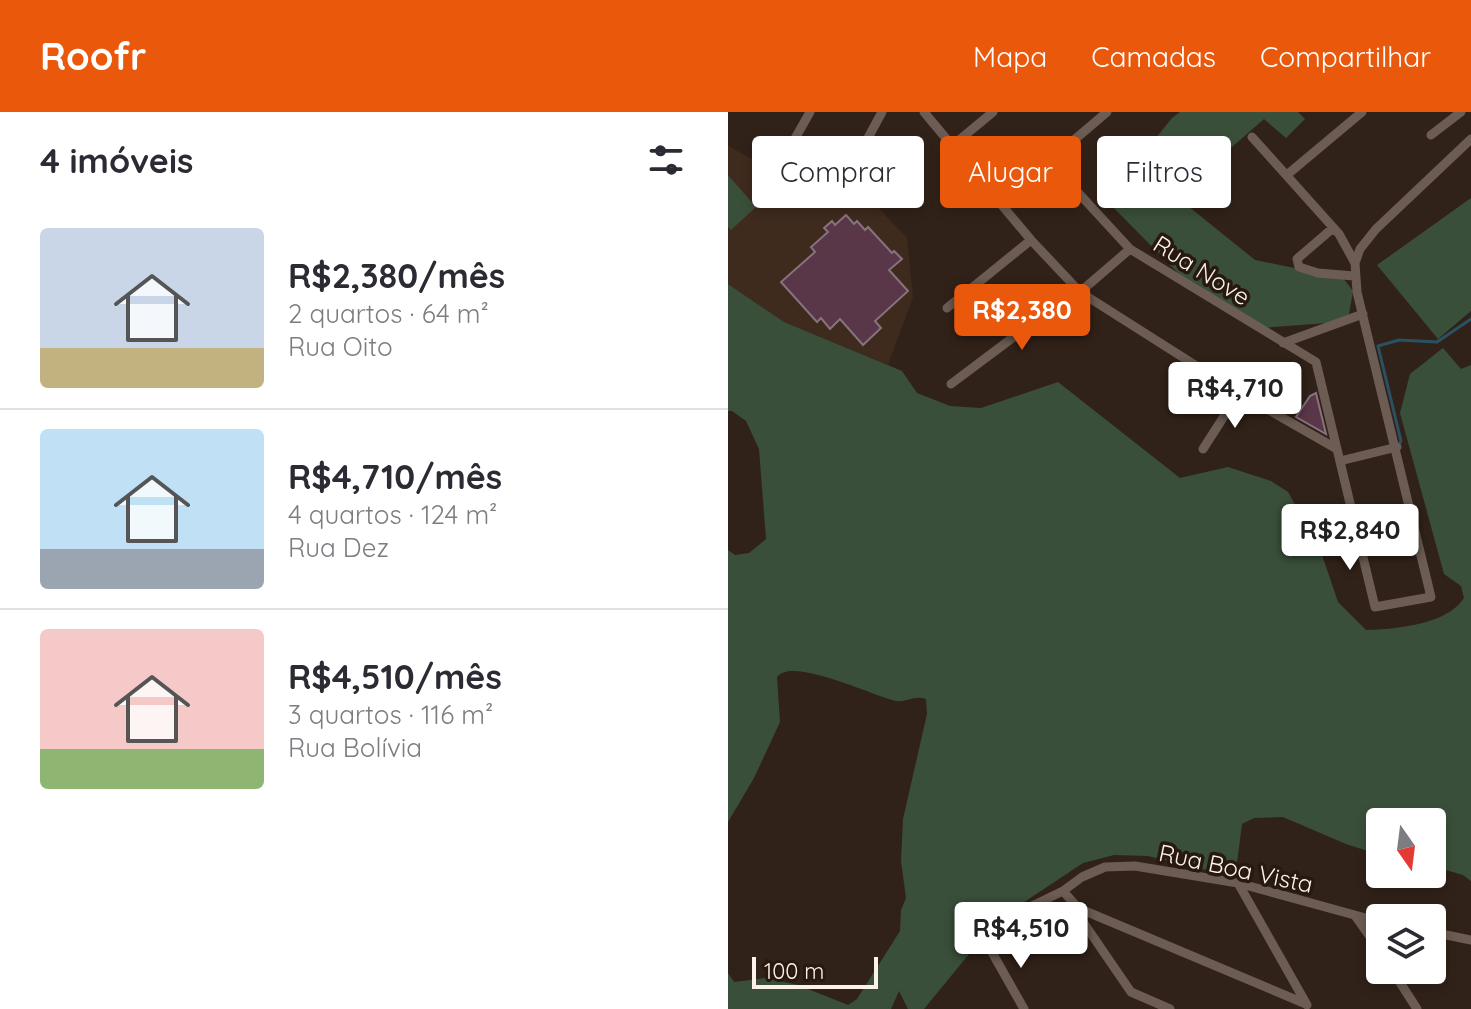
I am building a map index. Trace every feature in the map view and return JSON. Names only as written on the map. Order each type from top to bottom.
[{"type":"street","points":[[796,136],[810,112]]},
{"type":"street","points":[[869,136],[882,112]]},
{"type":"street","points":[[924,112],[944,136]]},
{"type":"street","points":[[964,136],[993,112]]},
{"type":"street","points":[[1079,136],[1107,112]]},
{"type":"street","points":[[1288,174],[1362,112]]},
{"type":"street","points":[[1431,135],[1461,112]]},
{"type":"street","points":[[1252,137],[1333,228],[1355,263]]},
{"type":"street","points":[[1006,208],[1080,292],[1239,393],[1337,449],[1375,607],[1431,597],[1354,276],[1355,263],[1360,249],[1376,229],[1471,139]]},
{"type":"street","name":"Rua Nove","points":[[1081,196],[1130,249],[1316,362],[1337,449]]},
{"type":"street","points":[[1333,228],[1302,253],[1297,259],[1299,267],[1318,273],[1354,276]]},
{"type":"street","points":[[947,308],[1031,240]]},
{"type":"street","points":[[951,384],[1071,294],[1080,292],[1130,249]]},
{"type":"street","points":[[1283,343],[1363,314]]},
{"type":"street","points":[[1203,449],[1239,393]]},
{"type":"street","points":[[1340,461],[1397,447]]},
{"type":"street","name":"Rua Boa Vista","points":[[1024,1009],[989,947],[1015,918],[1082,877],[1105,867],[1135,866],[1238,883],[1366,919]]},
{"type":"street","points":[[1238,883],[1308,1006]]},
{"type":"street","points":[[1063,891],[1078,908],[1083,922],[1131,992],[1170,1009]]},
{"type":"street","points":[[1078,908],[1308,1006]]},
{"type":"street","points":[[1356,917],[1366,931]]},
{"type":"street","points":[[1446,935],[1471,940]]},
{"type":"street","points":[[1401,984],[1417,1008]]},
{"type":"shaded area","points":[[728,146],[752,159],[752,208],[879,208],[907,238],[913,297],[888,365],[784,322],[728,284]]},
{"type":"green space","points":[[1180,112],[1298,112],[1305,119],[1286,138],[1264,119],[1231,148],[1231,136],[1158,136]]},
{"type":"green space","points":[[728,175],[755,208],[731,230],[728,227]]},
{"type":"green space","points":[[1471,198],[1471,311],[1438,339],[1377,265]]},
{"type":"green space","points":[[1114,208],[1190,208],[1255,260],[1343,278],[1353,291],[1349,314],[1340,322],[1261,328],[1183,278]]},
{"type":"green space","points":[[728,284],[784,322],[902,371],[917,393],[950,406],[981,408],[1058,382],[1180,478],[1228,467],[1271,481],[1288,492],[1319,546],[1338,602],[1366,630],[1405,627],[1433,620],[1456,607],[1464,598],[1461,586],[1444,574],[1400,413],[1410,374],[1443,348],[1461,369],[1471,365],[1471,881],[1446,870],[1446,808],[1366,808],[1366,850],[1283,817],[1254,818],[1242,824],[1237,863],[1224,874],[1148,856],[1114,855],[1083,863],[997,920],[924,1009],[908,1009],[899,991],[891,1009],[728,1009],[728,973],[734,982],[765,978],[798,985],[848,1005],[857,999],[900,931],[901,910],[906,898],[901,861],[903,819],[927,714],[926,699],[896,701],[815,674],[785,672],[777,677],[780,722],[754,778],[728,822],[728,550],[735,555],[749,553],[766,539],[759,449],[746,421],[728,411]]},
{"type":"building","points":[[846,215],[865,230],[868,227],[892,253],[894,251],[902,259],[889,270],[908,291],[875,321],[881,328],[863,345],[840,319],[830,329],[821,318],[817,322],[781,282],[815,252],[811,247],[828,232],[824,228],[832,221],[835,225]]},
{"type":"building","points":[[1316,393],[1326,434],[1296,417],[1310,396]]},
{"type":"waterway","points":[[1399,445],[1401,441],[1378,346],[1399,340],[1437,342],[1471,319]]}]
